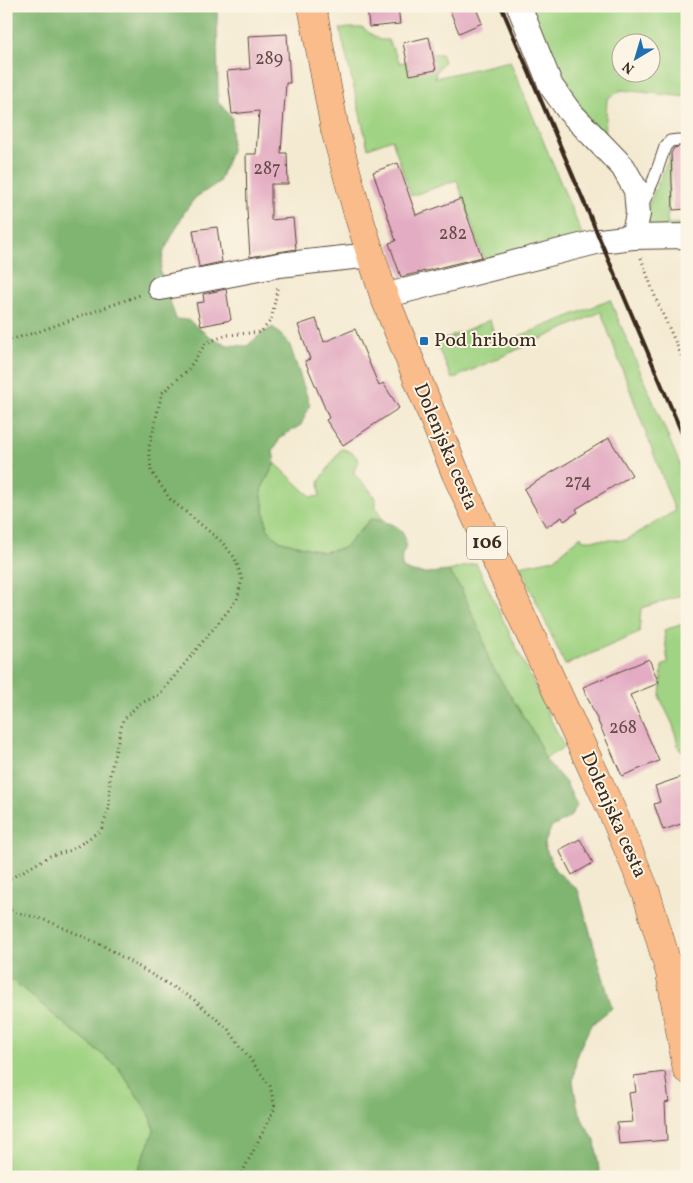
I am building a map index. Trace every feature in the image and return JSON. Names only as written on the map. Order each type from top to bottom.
[{"type":"main road","name":"Dolenjska cesta","points":[[312,6],[335,130],[384,296],[456,474],[612,811],[646,892],[670,973],[687,1070]]},
{"type":"street","points":[[519,6],[551,86],[569,111],[623,167],[636,190],[638,214],[633,237]]},
{"type":"street","points":[[384,296],[600,241],[633,237],[687,236]]},
{"type":"street","points":[[160,288],[280,265],[371,255]]},
{"type":"lane","points":[[638,214],[654,179],[665,147],[670,141],[678,140]]},
{"type":"path","points":[[633,237],[656,299],[687,368]]},
{"type":"path","points":[[6,881],[50,856],[72,850],[101,830],[109,809],[110,774],[123,720],[139,704],[159,695],[237,600],[242,579],[235,558],[221,541],[170,499],[151,471],[149,447],[162,393],[187,371],[206,343],[227,335],[261,332],[269,324],[278,288],[280,265]]},
{"type":"path","points":[[6,341],[40,331],[160,288]]},
{"type":"path","points":[[6,909],[48,921],[102,945],[193,999],[228,1028],[270,1086],[275,1108],[240,1177]]},
{"type":"green space","points":[[15,6],[217,6],[218,102],[232,117],[231,151],[219,182],[195,198],[185,211],[164,251],[160,272],[176,319],[188,320],[209,336],[227,345],[247,346],[273,327],[289,343],[310,405],[301,425],[281,437],[273,451],[275,463],[261,490],[267,528],[278,540],[323,552],[344,548],[371,519],[382,521],[399,529],[405,538],[406,545],[402,556],[402,567],[419,573],[449,571],[461,589],[481,633],[490,663],[535,735],[545,759],[566,783],[577,806],[570,817],[551,828],[544,845],[555,870],[578,890],[612,1008],[591,1025],[577,1054],[573,1081],[577,1105],[584,1123],[595,1141],[600,1177],[135,1177],[154,1131],[151,1117],[118,1067],[15,982],[6,978],[6,9]]},
{"type":"green space","points":[[529,6],[687,6],[687,97],[622,90],[607,99],[605,134],[596,128],[560,82]]},
{"type":"green space","points":[[362,28],[380,40],[388,40],[400,63],[431,54],[441,54],[444,61],[436,72],[435,78],[510,61],[584,239],[486,266],[457,180],[411,196],[392,139],[368,148],[340,29]]},
{"type":"green space","points":[[671,154],[667,224],[687,223],[687,230],[652,229],[646,223],[646,211]]},
{"type":"green space","points":[[610,300],[687,481],[687,594],[641,608],[639,633],[565,665],[520,566],[554,559],[581,536],[583,540],[626,540],[675,511],[601,312],[452,379],[436,343],[490,320],[497,345]]},
{"type":"green space","points":[[341,449],[356,456],[359,462],[355,467],[354,474],[370,490],[376,500],[376,508],[383,520],[370,519],[344,548],[323,552],[278,540],[267,528],[261,490],[275,463],[312,497],[320,496],[319,482]]},
{"type":"green space","points":[[476,563],[564,747],[545,759],[535,735],[490,663],[481,633],[461,589],[449,571]]},
{"type":"green space","points":[[687,623],[687,754],[679,749],[673,725],[660,698],[662,666],[668,663],[664,630]]},
{"type":"green space","points":[[6,978],[15,982],[118,1067],[151,1117],[154,1131],[135,1177],[6,1177]]},
{"type":"building","points":[[367,6],[398,6],[400,24],[369,27]]},
{"type":"building","points":[[448,6],[475,6],[482,23],[459,33]]},
{"type":"building","points":[[287,34],[290,83],[286,83],[281,153],[287,153],[288,184],[271,184],[271,220],[293,218],[296,249],[250,257],[246,154],[256,154],[259,111],[232,114],[227,71],[250,69],[248,36]]},
{"type":"building","points":[[429,37],[436,70],[410,75],[403,43]]},
{"type":"building","points":[[687,145],[687,209],[673,210],[671,153],[674,148]]},
{"type":"building","points":[[398,163],[416,215],[461,199],[482,257],[401,277],[389,243],[396,241],[373,172]]},
{"type":"building","points":[[217,227],[222,262],[199,267],[193,230]]},
{"type":"building","points":[[226,289],[231,320],[201,326],[196,303],[204,302],[203,294]]},
{"type":"building","points":[[316,319],[324,342],[355,329],[379,386],[383,383],[399,408],[343,445],[326,420],[329,418],[305,361],[310,359],[298,325]]},
{"type":"building","points":[[609,438],[632,475],[576,509],[578,512],[564,521],[562,517],[546,527],[524,489]]},
{"type":"building","points":[[649,659],[659,683],[630,695],[659,761],[622,776],[583,687]]},
{"type":"building","points":[[687,775],[687,822],[663,830],[654,804],[660,802],[655,786]]},
{"type":"building","points":[[580,839],[593,863],[572,875],[559,850]]},
{"type":"building","points":[[665,1072],[669,1102],[665,1103],[667,1140],[619,1144],[617,1123],[633,1122],[629,1093],[636,1092],[634,1076]]},
{"type":"railway","points":[[501,6],[687,445]]},
{"type":"place","name":"Pod hribom","points":[[424,341]]}]
